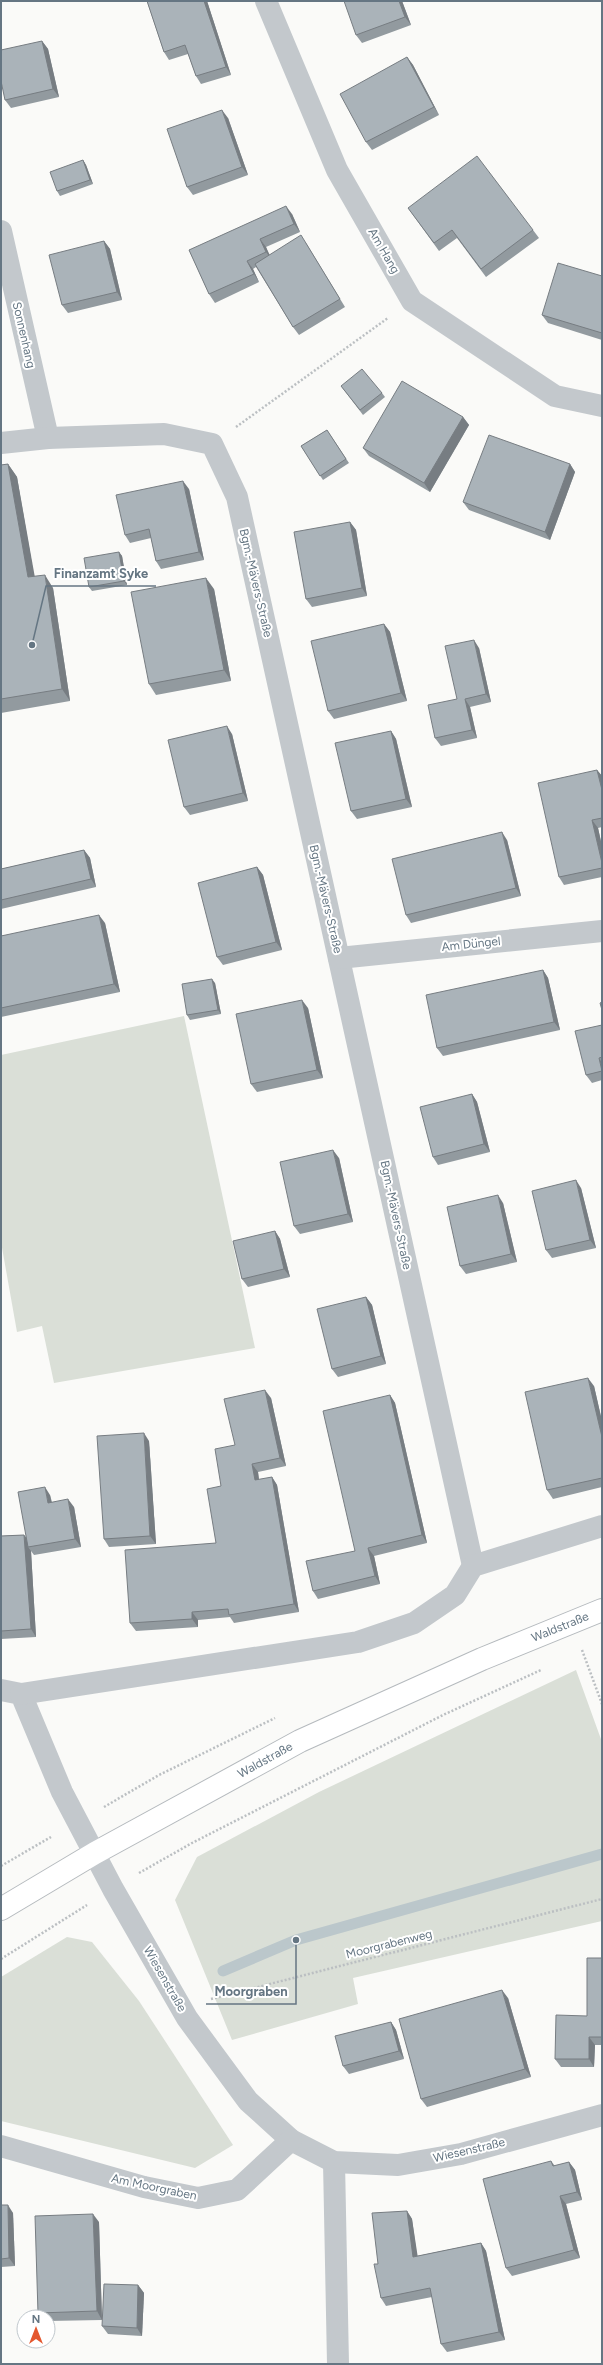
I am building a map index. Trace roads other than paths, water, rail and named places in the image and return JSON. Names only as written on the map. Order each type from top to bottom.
[{"type":"main road","name":"Waldstraße","points":[[95,1853],[300,1741],[572,1621],[602,1610]]},
{"type":"main road","points":[[1,1909],[95,1853]]},
{"type":"street","name":"Am Hang","points":[[266,1],[338,170],[412,301],[555,396],[602,406]]},
{"type":"street","name":"Sonnenhang","points":[[1,231],[48,438]]},
{"type":"street","name":"Bgm.-Mävers-Straße","points":[[48,438],[164,434],[212,444],[237,497],[473,1566]]},
{"type":"street","points":[[1,443],[48,438]]},
{"type":"street","name":"Am Düngel","points":[[339,958],[602,931]]},
{"type":"street","points":[[95,1853],[11,1692],[358,1642],[414,1623],[455,1594],[473,1566],[602,1526]]},
{"type":"street","name":"Wiesenstraße","points":[[95,1853],[113,1889],[187,2018],[248,2101],[291,2140],[334,2162],[398,2165],[462,2154],[602,2115]]},
{"type":"street","name":"Am Moorgraben","points":[[1,2146],[144,2187],[198,2198],[237,2190],[291,2140]]},
{"type":"street","points":[[334,2162],[338,2364]]},
{"type":"waterway","points":[[223,1971],[296,1940],[602,1854]]},
{"type":"place","name":"Finanzamt Syke","points":[[32,645]]},
{"type":"place","name":"Moorgraben","points":[[296,1940]]}]
